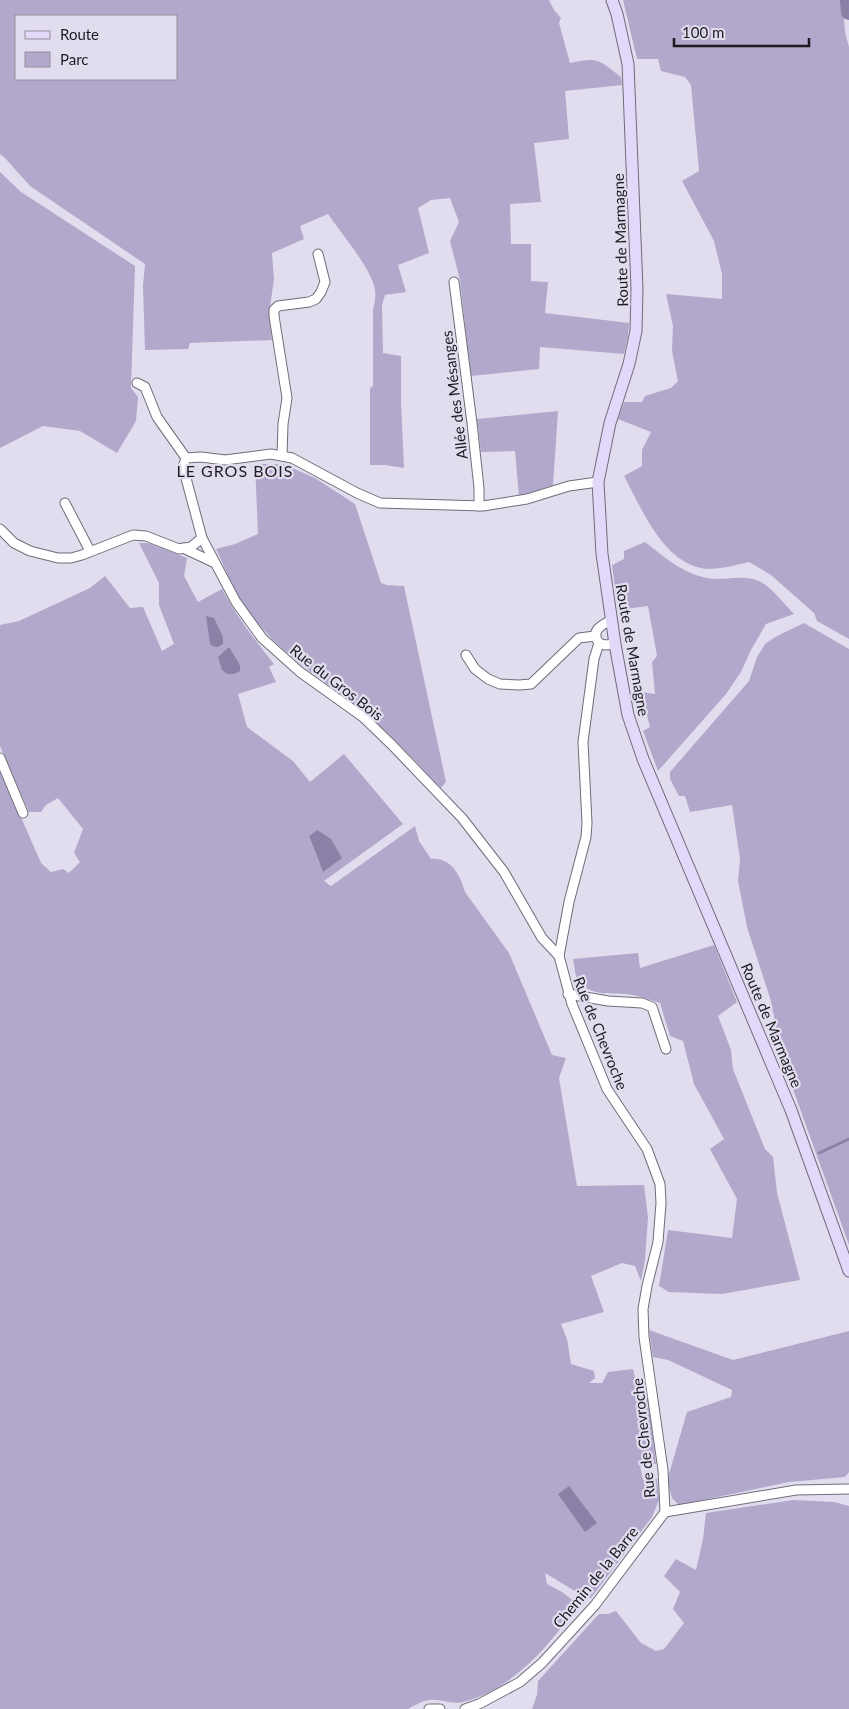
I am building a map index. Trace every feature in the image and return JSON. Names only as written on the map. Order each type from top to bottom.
[{"type":"main road","name":"Route de Marmagne","points":[[612,0],[617,14],[629,72],[637,290],[636,331],[629,364],[610,423],[598,482],[602,554],[615,644],[628,715],[643,759],[791,1110],[849,1271]]},
{"type":"street","points":[[282,456],[283,424],[287,398],[274,310],[278,306],[309,302],[321,292],[325,282],[318,254]]},
{"type":"street","name":"Allée des Mésanges","points":[[454,282],[472,423],[479,488],[479,506]]},
{"type":"street","points":[[137,383],[145,388],[157,417],[186,458],[201,457],[226,460],[271,454],[292,458],[357,494],[380,503],[479,506],[527,499],[569,486],[598,482]]},
{"type":"street","name":"Rue du Gros Bois","points":[[186,458],[184,467],[202,538],[236,602],[262,638],[300,672],[363,717],[462,818],[504,872],[542,938],[559,956]]},
{"type":"street","points":[[65,503],[90,551]]},
{"type":"street","points":[[0,529],[14,543],[58,558],[71,558],[133,535],[146,536],[179,549],[191,547],[202,538]]},
{"type":"street","points":[[183,548],[215,563]]},
{"type":"street","points":[[597,640],[596,630],[600,625],[612,620]]},
{"type":"street","points":[[466,655],[475,668],[488,679],[500,684],[519,685],[531,684],[578,638],[597,640],[605,645],[615,644]]},
{"type":"street","name":"Rue de Chevroche","points":[[597,640],[583,742],[586,837],[569,902],[559,956],[568,994],[576,1017],[607,1089],[647,1149],[660,1184],[661,1213],[658,1242],[644,1297],[643,1316],[663,1470],[665,1512]]},
{"type":"street","points":[[0,758],[23,813]]},
{"type":"street","points":[[568,994],[608,1001],[642,1003],[652,1006],[666,1049]]},
{"type":"street","points":[[665,1512],[796,1490],[849,1489]]},
{"type":"street","name":"Chemin de la Barre","points":[[465,1709],[479,1704],[520,1682],[542,1663],[594,1605],[665,1512]]},
{"type":"street","points":[[429,1709],[440,1709]]},
{"type":"green space","points":[[0,0],[549,0],[561,18],[559,23],[570,63],[592,60],[602,63],[621,77],[622,85],[565,91],[569,139],[534,143],[541,202],[510,204],[511,244],[531,244],[531,281],[548,282],[545,313],[629,323],[624,354],[540,347],[539,369],[471,376],[460,280],[450,241],[459,222],[450,198],[431,200],[418,208],[429,253],[398,265],[406,292],[385,295],[382,305],[383,353],[401,356],[404,468],[370,465],[370,388],[373,386],[373,309],[375,290],[373,281],[362,261],[328,214],[300,226],[304,239],[272,253],[274,279],[269,314],[272,340],[190,343],[188,349],[145,350],[143,286],[145,264],[30,186],[0,154]]},
{"type":"green space","points":[[623,0],[843,0],[845,32],[849,47],[849,639],[817,621],[814,613],[771,575],[749,562],[724,568],[708,569],[692,565],[679,558],[656,534],[624,476],[642,466],[642,450],[651,432],[618,419],[624,402],[642,402],[645,396],[671,388],[678,381],[672,351],[673,326],[666,294],[722,299],[722,274],[714,241],[682,181],[699,171],[691,85],[685,77],[661,71],[658,59],[637,59]]},
{"type":"green space","points":[[0,172],[21,192],[135,266],[131,388],[138,397],[136,421],[117,453],[80,431],[43,426],[0,448]]},
{"type":"green space","points":[[558,411],[553,485],[519,496],[515,451],[481,452],[477,419]]},
{"type":"green space","points":[[255,464],[283,464],[315,478],[355,504],[381,583],[404,586],[446,782],[441,788],[375,721],[284,650],[269,636],[243,604],[216,549],[235,544],[258,534]]},
{"type":"green space","points":[[645,542],[661,555],[695,575],[715,579],[747,578],[759,581],[772,590],[794,614],[766,624],[741,672],[726,694],[658,771],[643,731],[650,727],[641,692],[655,694],[652,662],[657,656],[648,606],[618,610],[612,565],[624,559],[624,551]]},
{"type":"green space","points":[[139,543],[148,543],[187,558],[184,576],[198,602],[222,589],[253,637],[274,664],[269,667],[276,682],[238,694],[247,727],[293,761],[310,782],[344,754],[403,824],[324,881],[331,886],[415,826],[419,841],[431,859],[444,861],[454,868],[465,892],[509,953],[552,1055],[566,1058],[559,1078],[577,1186],[644,1185],[648,1217],[645,1260],[641,1281],[635,1266],[622,1263],[591,1276],[604,1312],[561,1324],[567,1339],[571,1364],[594,1371],[595,1378],[589,1383],[602,1383],[608,1372],[633,1369],[637,1387],[647,1389],[656,1464],[640,1466],[643,1480],[657,1479],[659,1500],[652,1517],[591,1598],[583,1596],[545,1573],[547,1584],[562,1592],[579,1605],[543,1650],[529,1664],[498,1687],[481,1696],[463,1702],[454,1703],[429,1700],[408,1709],[0,1709],[0,769],[41,863],[51,872],[63,869],[69,873],[80,862],[74,853],[83,829],[58,798],[46,805],[41,812],[29,812],[0,746],[0,625],[19,621],[90,588],[105,576],[130,608],[143,607],[162,651],[174,644],[159,605],[159,583]],"holes":[[[317,830],[320,865],[309,836]]]},
{"type":"green space","points":[[804,623],[849,649],[849,1245],[785,1067],[770,998],[747,927],[738,881],[740,859],[732,805],[690,812],[685,796],[679,796],[670,779],[670,772],[749,681],[757,657],[765,644]]},
{"type":"green space","points":[[714,945],[737,1002],[718,1016],[731,1050],[733,1069],[765,1149],[773,1157],[777,1193],[800,1280],[722,1294],[669,1292],[659,1286],[668,1230],[732,1238],[737,1199],[710,1149],[724,1139],[694,1084],[683,1041],[670,1036],[660,1003],[633,995],[592,991],[577,982],[573,959],[638,953],[640,968]]},
{"type":"green space","points":[[649,1330],[733,1360],[849,1331],[849,1472],[845,1477],[789,1482],[679,1505],[672,1498],[667,1481],[687,1412],[731,1397],[732,1390],[668,1360],[653,1357]]},
{"type":"green space","points":[[793,1500],[834,1502],[849,1506],[849,1709],[532,1709],[537,1695],[538,1681],[599,1614],[608,1614],[616,1611],[641,1643],[656,1651],[664,1649],[684,1623],[673,1609],[680,1592],[664,1576],[676,1559],[696,1570],[703,1539],[706,1513]]},
{"type":"shaded area","points":[[206,616],[214,618],[223,637],[223,644],[215,647],[210,644]]},
{"type":"shaded area","points":[[229,647],[240,665],[240,671],[234,674],[227,674],[222,670],[218,657]]},
{"type":"shaded area","points":[[317,830],[331,839],[342,858],[323,872],[309,836]]},
{"type":"shaded area","points":[[569,1486],[597,1523],[585,1532],[558,1494]]},
{"type":"waterway","points":[[848,0],[849,12]]},
{"type":"waterway","points":[[819,1153],[849,1139]]},
{"type":"district","name":"LE GROS BOIS","points":[[235,470]]}]
